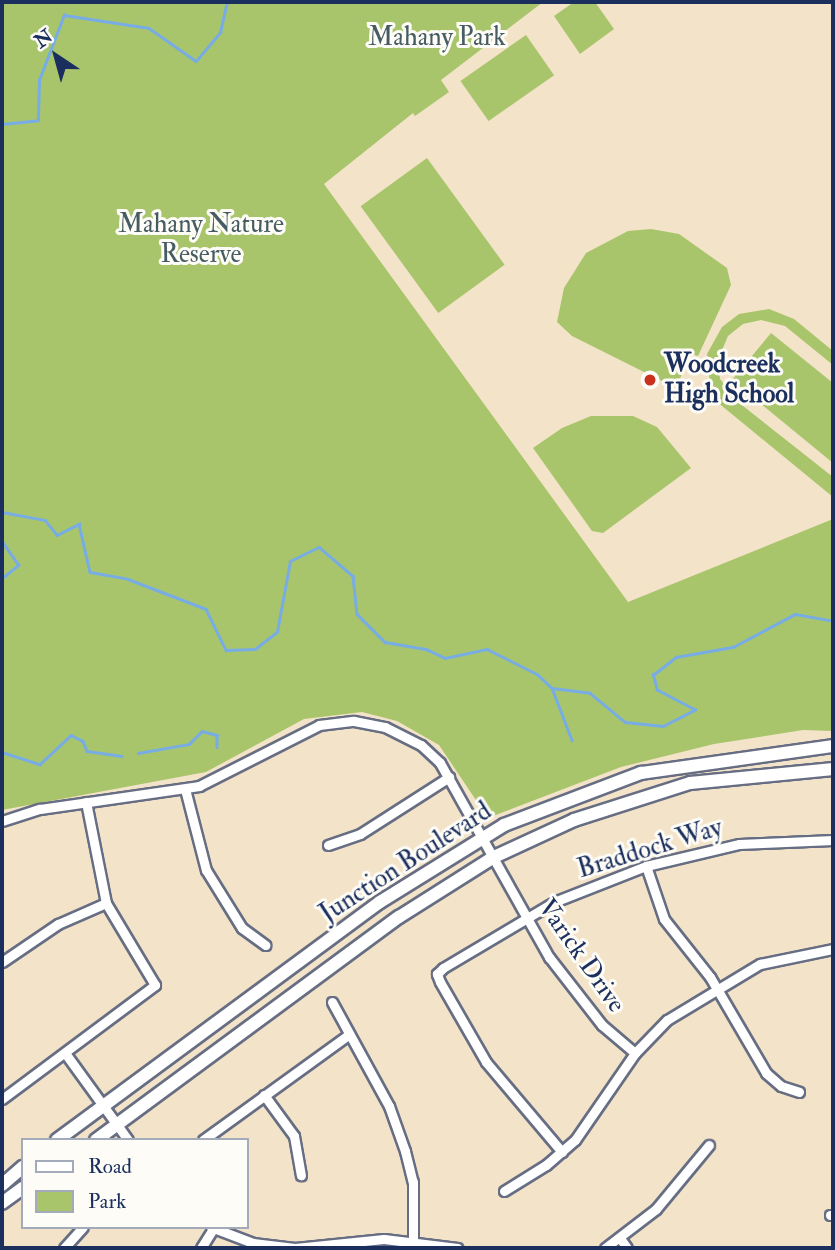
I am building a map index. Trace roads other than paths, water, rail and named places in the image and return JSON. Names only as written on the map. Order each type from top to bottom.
[{"type":"main road","name":"Junction Boulevard","points":[[60,1138],[380,902],[482,836],[561,800],[641,773],[833,747]]},
{"type":"main road","name":"Junction Boulevard","points":[[99,1138],[398,917],[494,857],[574,820],[690,783],[833,769]]},
{"type":"main road","points":[[2,1185],[21,1169]]},
{"type":"main road","points":[[2,1203],[21,1189]]},
{"type":"street","name":"Varick Drive","points":[[2,821],[86,802],[186,789],[217,780],[305,729],[354,721],[386,727],[409,738],[430,754],[449,777],[549,957],[602,1025],[635,1053]]},
{"type":"street","points":[[328,845],[359,834],[449,777]]},
{"type":"street","points":[[186,789],[206,870],[243,928],[265,945]]},
{"type":"street","points":[[2,1099],[155,985],[106,903],[86,802]]},
{"type":"street","name":"Braddock Way","points":[[562,1152],[486,1062],[438,974],[526,916],[584,888],[646,866],[739,844],[833,840]]},
{"type":"street","points":[[646,866],[663,919],[717,987],[766,1073],[781,1086],[799,1091]]},
{"type":"street","points":[[2,962],[58,924],[106,903]]},
{"type":"street","points":[[504,1191],[562,1152],[592,1121],[635,1053],[667,1020],[717,987],[779,958],[833,949]]},
{"type":"street","points":[[332,1003],[389,1106],[405,1151],[413,1182],[413,1240]]},
{"type":"street","points":[[207,1138],[348,1035]]},
{"type":"street","points":[[65,1053],[127,1138]]},
{"type":"street","points":[[264,1096],[294,1136],[301,1175]]},
{"type":"street","points":[[605,1248],[656,1209],[709,1145]]},
{"type":"street","points":[[64,1248],[81,1229]]},
{"type":"street","points":[[201,1248],[211,1229]]},
{"type":"street","points":[[215,1229],[253,1243],[295,1248],[413,1240],[457,1248]]},
{"type":"street","points":[[620,1238],[627,1248]]},
{"type":"waterway","points":[[2,124],[38,120],[39,80],[64,15],[149,28],[196,61],[220,32],[227,2]]},
{"type":"waterway","points":[[2,512],[45,520],[57,535],[79,524],[90,572],[128,579],[206,609],[226,650],[255,649],[277,632],[290,561],[319,547],[353,576],[357,614],[385,642],[426,649],[445,658],[487,649],[537,674],[552,688],[590,693],[625,722],[663,726],[695,710],[657,690],[653,675],[676,657],[733,647],[795,614],[833,621]]},
{"type":"waterway","points":[[2,541],[19,565],[2,579]]},
{"type":"waterway","points":[[552,688],[572,740]]},
{"type":"waterway","points":[[138,753],[189,744],[202,731],[217,735],[217,747]]},
{"type":"waterway","points":[[2,752],[40,764],[71,735],[83,741],[87,751],[122,756]]},
{"type":"place","name":"Woodcreek High School","points":[[650,380]]},
{"type":"park label","name":"Mahany Park","points":[[437,38]]},
{"type":"park label","name":"Mahany Nature Reserve","points":[[201,240]]}]
